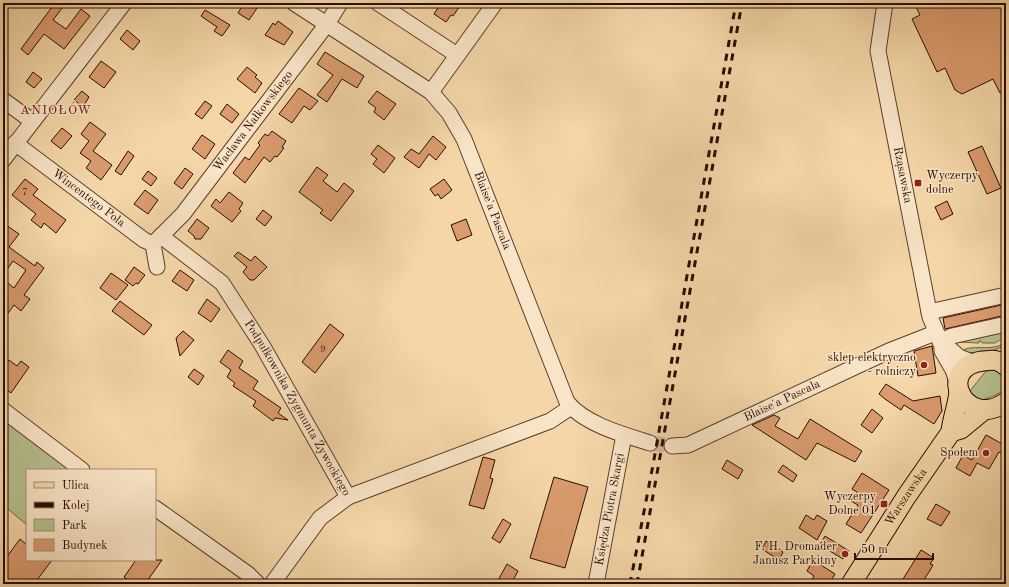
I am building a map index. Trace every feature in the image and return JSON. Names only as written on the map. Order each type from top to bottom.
[{"type":"main road","points":[[974,363],[1002,359]]},
{"type":"main road","name":"Warszawska","points":[[851,584],[906,497],[951,432],[952,421],[958,406],[958,388],[964,368],[974,363]]},
{"type":"main road","points":[[958,388],[966,403],[971,407],[999,406]]},
{"type":"main road","name":"Warszawska","points":[[951,432],[961,429],[999,406]]},
{"type":"street","points":[[3,160],[124,3]]},
{"type":"street","name":"Blaise'a Pascala","points":[[294,3],[431,92],[449,113],[464,139],[564,395],[571,407],[584,418],[624,435],[650,443]]},
{"type":"street","name":"Wacława Nałkowskiego","points":[[157,240],[183,214],[327,24],[340,3]]},
{"type":"street","points":[[378,3],[458,55]]},
{"type":"street","points":[[431,92],[495,3]]},
{"type":"street","name":"Rząsawska","points":[[885,3],[878,51],[929,312],[942,351],[953,370],[958,388]]},
{"type":"street","points":[[3,100],[32,121]]},
{"type":"street","name":"Wincentego Pola","points":[[15,143],[144,240],[157,240]]},
{"type":"street","points":[[157,240],[157,267]]},
{"type":"street","name":"Podpułkownika Zygmunta Żywockiego","points":[[157,240],[222,283],[262,345],[348,497],[550,421],[571,407]]},
{"type":"street","points":[[929,312],[1006,295]]},
{"type":"street","name":"Blaise'a Pascala","points":[[672,446],[688,445],[889,351],[1006,324]]},
{"type":"street","points":[[939,340],[959,357],[974,363]]},
{"type":"street","points":[[3,410],[81,469]]},
{"type":"street","name":"Księdza Piotra Skargi","points":[[596,584],[624,435]]},
{"type":"street","points":[[272,584],[320,518],[348,497]]},
{"type":"street","points":[[156,509],[248,574],[258,584]]},
{"type":"green space","points":[[1006,325],[1006,336],[995,343],[982,343],[981,341],[979,341],[979,343],[958,342]]},
{"type":"green space","points":[[1003,344],[1005,345],[995,350],[977,353],[961,352],[969,348],[992,347]]},
{"type":"green space","points":[[998,369],[1003,372],[1004,380],[1003,389],[1000,392],[980,401],[969,392],[986,371]]},
{"type":"green space","points":[[3,410],[81,469],[26,469],[26,524],[3,505]]},
{"type":"building","points":[[55,3],[66,3],[53,20],[66,29],[81,9],[90,16],[64,49],[44,34],[28,55],[21,49]]},
{"type":"building","points":[[244,3],[250,3],[257,8],[249,20],[238,13]]},
{"type":"building","points":[[441,3],[462,3],[453,16],[451,15],[446,22],[434,14]]},
{"type":"building","points":[[914,3],[1006,3],[1006,90],[1000,93],[993,79],[962,94],[955,90],[945,68],[937,72],[912,19],[920,15]]},
{"type":"building","points":[[205,10],[230,25],[222,36],[214,31],[217,27],[201,16]]},
{"type":"building","points":[[278,21],[293,32],[284,45],[265,35],[273,23],[275,25]]},
{"type":"building","points":[[127,30],[140,41],[133,50],[120,39]]},
{"type":"building","points":[[325,52],[364,76],[357,88],[342,79],[327,102],[317,95],[333,75],[317,64]]},
{"type":"building","points":[[101,61],[116,72],[104,88],[89,77]]},
{"type":"building","points":[[247,67],[257,75],[255,77],[262,83],[255,93],[237,79]]},
{"type":"building","points":[[33,72],[42,79],[34,88],[26,82]]},
{"type":"building","points":[[299,88],[318,101],[310,110],[304,106],[292,123],[279,114]]},
{"type":"building","points":[[82,91],[89,97],[83,107],[74,100]]},
{"type":"building","points":[[377,91],[396,104],[384,120],[374,112],[376,108],[368,102]]},
{"type":"building","points":[[205,101],[212,106],[202,119],[195,114]]},
{"type":"building","points":[[227,104],[239,114],[232,123],[220,114]]},
{"type":"building","points":[[90,122],[106,134],[93,151],[112,165],[101,180],[86,168],[91,161],[80,153],[89,141],[81,134]]},
{"type":"building","points":[[62,128],[72,136],[61,149],[51,141]]},
{"type":"building","points":[[272,131],[286,141],[282,147],[284,148],[277,157],[275,156],[270,162],[264,157],[245,183],[233,173],[245,157],[249,160],[260,145],[258,143],[265,134],[268,136]]},
{"type":"building","points":[[202,135],[215,144],[205,159],[192,149]]},
{"type":"building","points":[[433,136],[446,147],[436,160],[429,154],[419,168],[404,157],[411,149],[419,154]]},
{"type":"building","points":[[378,145],[395,158],[384,173],[373,164],[377,159],[371,154]]},
{"type":"building","points":[[982,146],[1001,188],[987,194],[968,152]]},
{"type":"building","points":[[128,151],[134,156],[121,175],[115,171]]},
{"type":"building","points":[[317,167],[328,175],[323,181],[337,192],[344,183],[354,191],[331,221],[320,213],[323,210],[299,192]]},
{"type":"building","points":[[185,168],[193,174],[182,189],[174,183]]},
{"type":"building","points":[[148,171],[157,178],[151,186],[142,179]]},
{"type":"building","points":[[25,179],[38,189],[33,195],[66,220],[56,233],[44,223],[41,228],[31,220],[36,214],[12,195]]},
{"type":"building","points":[[444,179],[452,190],[441,199],[438,194],[435,196],[430,189]]},
{"type":"building","points":[[145,190],[158,200],[148,214],[134,204]]},
{"type":"building","points":[[229,192],[243,203],[239,209],[241,211],[232,222],[211,206],[216,199],[220,203]]},
{"type":"building","points":[[947,201],[953,214],[941,220],[935,207]]},
{"type":"building","points":[[263,210],[272,217],[265,226],[256,219]]},
{"type":"building","points":[[197,219],[209,228],[201,239],[195,239],[194,236],[188,231]]},
{"type":"building","points":[[466,219],[472,235],[457,241],[451,225]]},
{"type":"building","points":[[3,223],[19,234],[9,247],[35,266],[37,262],[44,268],[24,295],[30,299],[21,311],[14,305],[3,320],[3,279],[14,288],[26,270],[13,261],[3,275]]},
{"type":"building","points":[[238,252],[251,261],[255,256],[267,267],[254,280],[250,280],[243,272],[247,267],[234,256]]},
{"type":"building","points":[[134,267],[145,275],[138,284],[136,283],[133,286],[125,280]]},
{"type":"building","points":[[180,270],[194,280],[187,291],[172,281]]},
{"type":"building","points":[[111,273],[128,285],[116,300],[100,288]]},
{"type":"building","points":[[207,299],[220,309],[211,322],[198,313]]},
{"type":"building","points":[[120,301],[152,325],[144,335],[112,311]]},
{"type":"building","points":[[1006,304],[1006,315],[945,329],[943,318]]},
{"type":"building","points":[[330,324],[344,335],[315,373],[302,362]]},
{"type":"building","points":[[183,331],[194,340],[180,356],[176,338]]},
{"type":"building","points":[[932,346],[936,373],[918,376],[914,351]]},
{"type":"building","points":[[228,350],[243,361],[239,368],[258,381],[253,389],[281,408],[278,413],[288,420],[275,418],[273,421],[253,406],[256,401],[233,386],[235,383],[227,377],[231,370],[220,362]]},
{"type":"building","points":[[9,360],[17,366],[21,361],[29,367],[11,393],[3,387],[8,381],[3,378],[3,368]]},
{"type":"building","points":[[194,369],[204,376],[198,385],[188,377]]},
{"type":"building","points":[[886,384],[913,401],[940,396],[942,411],[934,424],[904,405],[901,410],[879,394]]},
{"type":"building","points":[[872,409],[883,418],[872,433],[861,425]]},
{"type":"building","points":[[774,415],[780,418],[775,426],[798,439],[810,419],[862,451],[855,462],[817,443],[806,460],[752,425]]},
{"type":"building","points":[[986,435],[1006,446],[1006,456],[999,452],[989,469],[977,463],[970,476],[956,468],[963,455],[972,460]]},
{"type":"building","points":[[483,457],[495,460],[490,478],[493,479],[484,509],[469,505]]},
{"type":"building","points":[[727,460],[743,470],[738,479],[722,469]]},
{"type":"building","points":[[783,465],[797,475],[793,482],[778,472]]},
{"type":"building","points":[[862,473],[889,490],[861,533],[846,524],[858,505],[851,501],[857,492],[852,489]]},
{"type":"building","points":[[554,477],[588,487],[565,568],[530,558]]},
{"type":"building","points":[[936,504],[950,512],[941,526],[927,519]]},
{"type":"building","points":[[806,515],[814,520],[817,515],[827,521],[817,540],[799,528]]},
{"type":"building","points":[[503,519],[511,524],[500,543],[492,538]]},
{"type":"building","points":[[825,536],[849,551],[843,559],[820,545]]},
{"type":"building","points":[[20,539],[26,544],[26,561],[51,561],[34,584],[3,584],[3,562]]},
{"type":"building","points":[[766,541],[783,552],[779,560],[762,549]]},
{"type":"building","points":[[921,550],[934,558],[930,564],[933,565],[929,572],[921,584],[900,584]]},
{"type":"building","points":[[162,560],[145,584],[134,584],[124,577],[135,561]]},
{"type":"building","points":[[813,560],[835,574],[829,584],[816,584],[811,581],[814,576],[807,571]]},
{"type":"building","points":[[507,564],[518,571],[511,584],[496,584]]},
{"type":"tunnel","points":[[650,443],[672,446]]},
{"type":"railway","points":[[630,584],[653,465],[736,3]]},
{"type":"railway","points":[[637,584],[742,3]]},
{"type":"place","name":"Wyczerpy dolne","points":[[918,183]]},
{"type":"place","name":"sklep elektryczno - rolniczy","points":[[924,365]]},
{"type":"place","name":"Społem","points":[[986,453]]},
{"type":"place","name":"Wyczerpy Dolne 01","points":[[884,504]]},
{"type":"place","name":"F. H. Dromader Janusz Parkitny","points":[[845,554]]},
{"type":"district","name":"ANIOŁÓW","points":[[56,110]]}]
